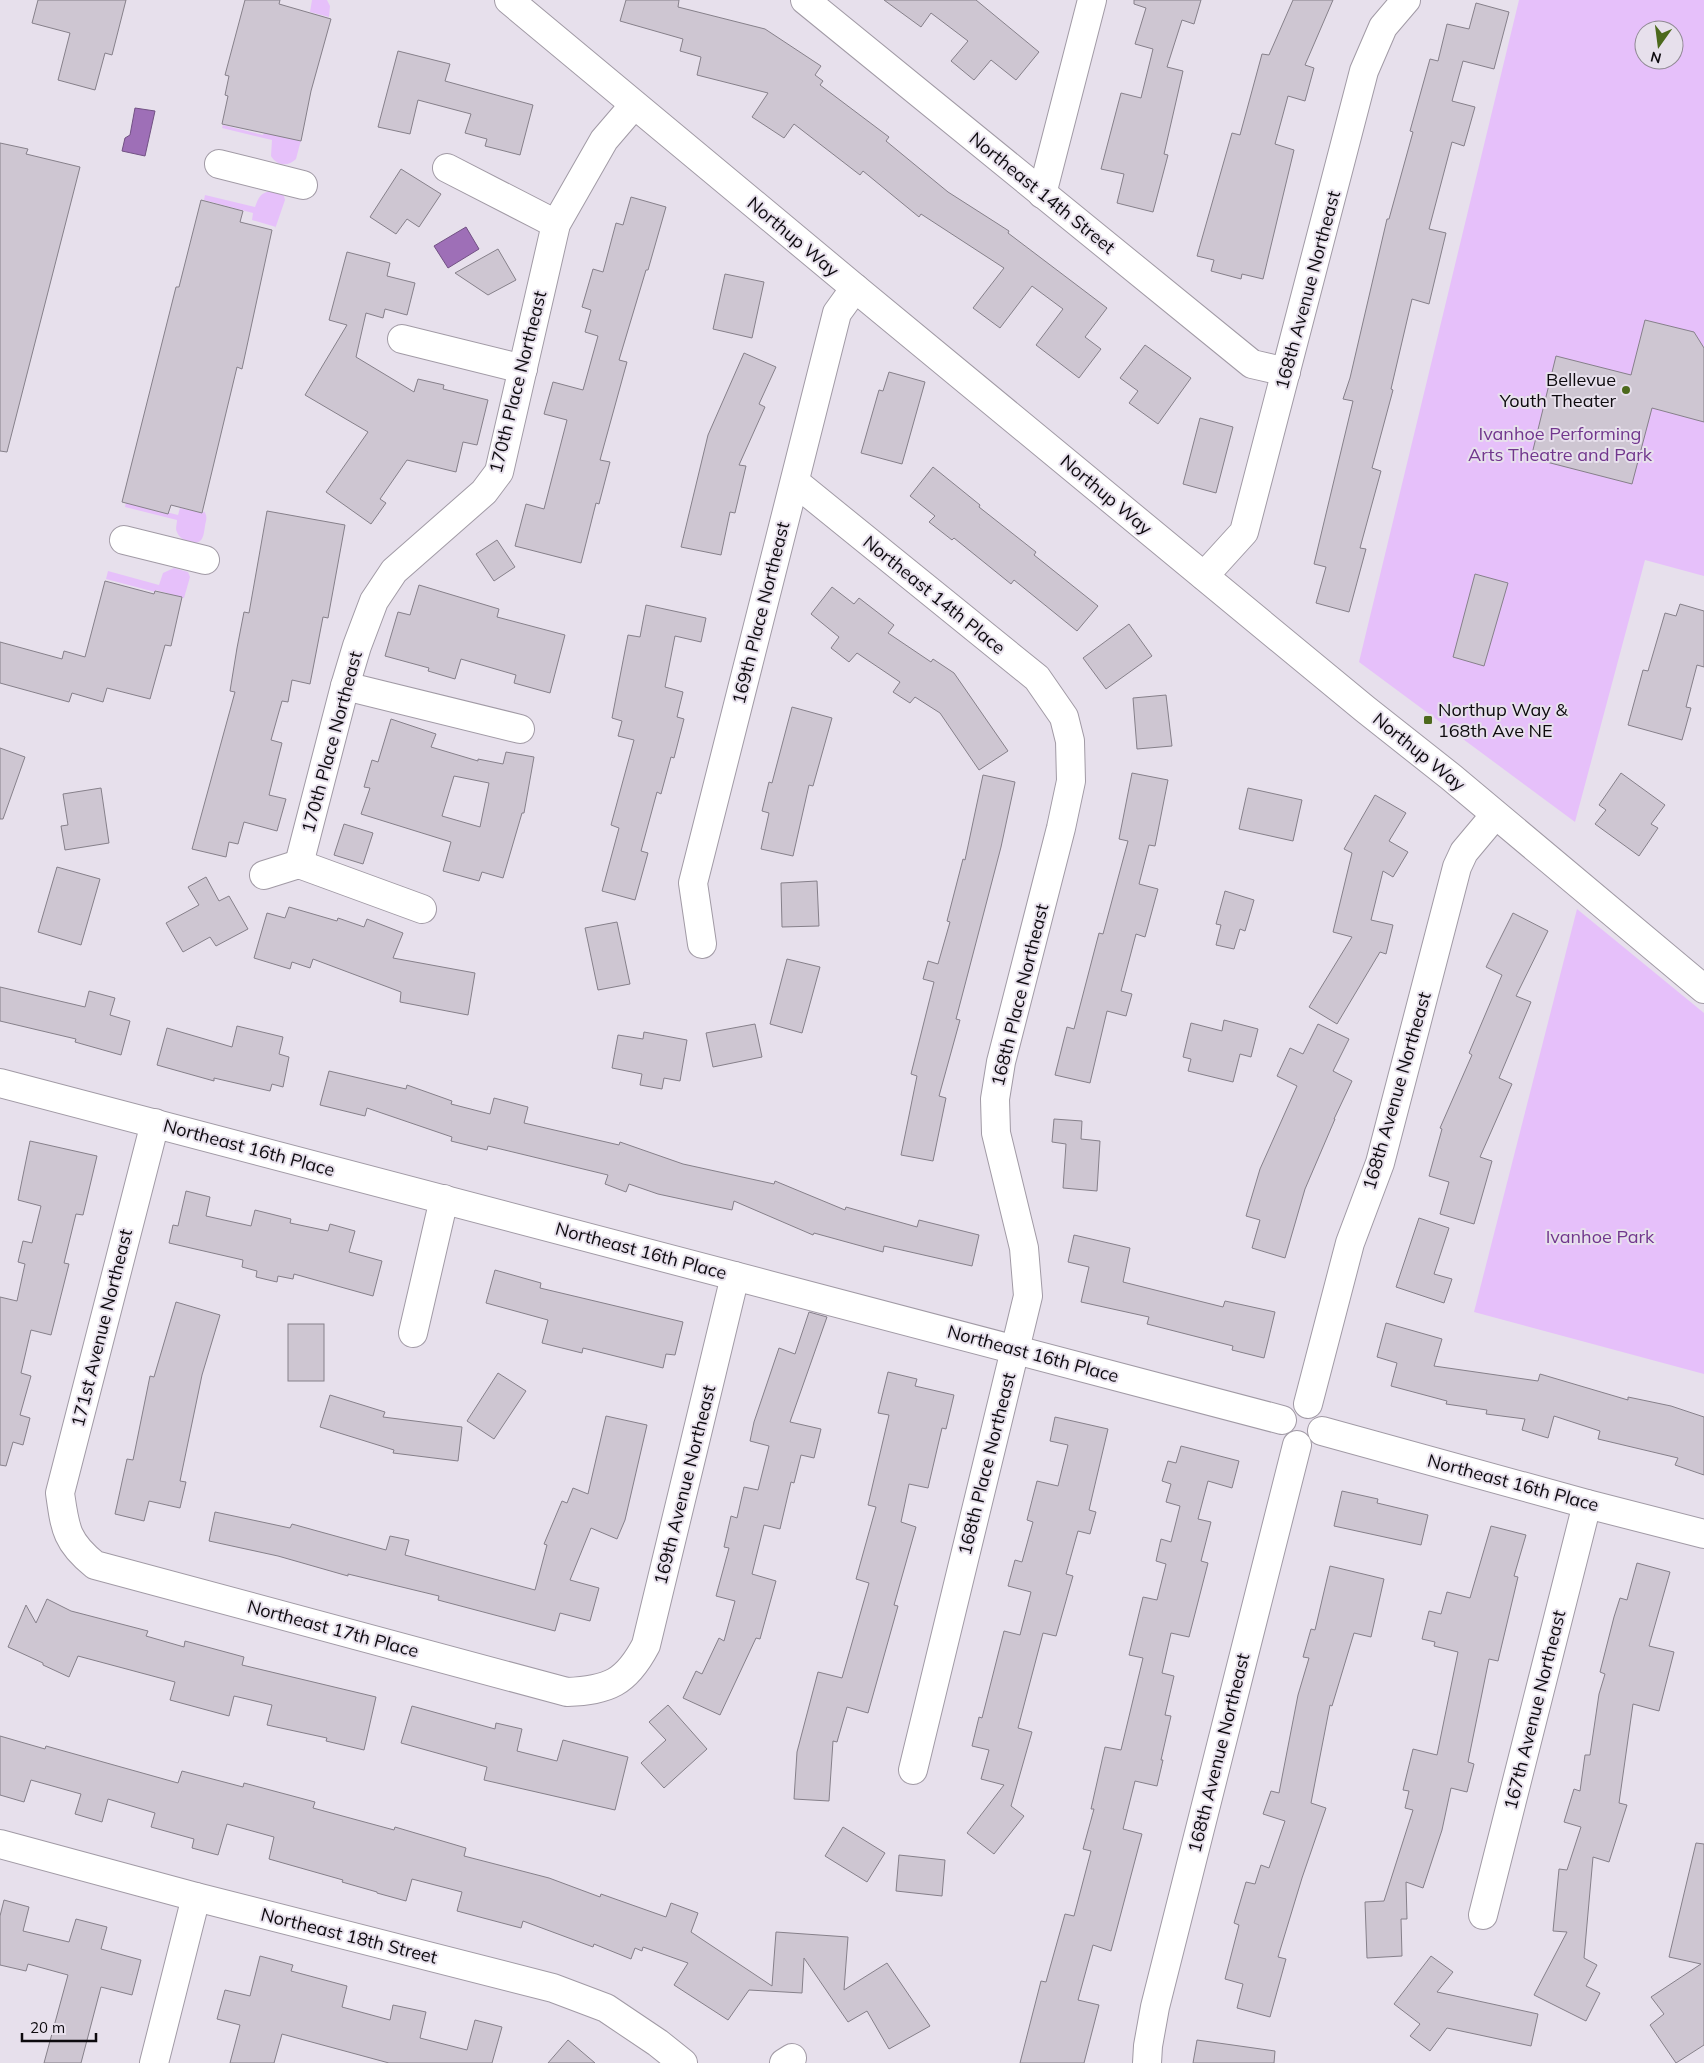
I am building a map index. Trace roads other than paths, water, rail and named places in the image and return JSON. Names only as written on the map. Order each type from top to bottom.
[{"type":"street","name":"Northup Way","points":[[509,0],[1704,989]]},
{"type":"street","name":"Northeast 14th Street","points":[[805,0],[1252,364],[1286,372]]},
{"type":"street","points":[[1042,194],[1092,0]]},
{"type":"street","name":"168th Avenue Northeast","points":[[1204,576],[1244,532],[1364,71],[1383,27],[1406,0]]},
{"type":"street","name":"170th Place Northeast","points":[[299,864],[357,646],[374,601],[394,571],[484,492],[499,472],[556,224],[604,140],[634,105]]},
{"type":"street","points":[[219,164],[303,185]]},
{"type":"street","points":[[447,168],[556,224]]},
{"type":"street","name":"169th Place Northeast","points":[[702,944],[693,883],[837,313],[855,288]]},
{"type":"street","points":[[402,339],[523,369]]},
{"type":"street","name":"Northeast 14th Place","points":[[795,482],[1036,678],[1064,717]]},
{"type":"street","points":[[124,540],[204,560]]},
{"type":"street","points":[[346,686],[520,729]]},
{"type":"street","name":"168th Place Northeast","points":[[913,1770],[1028,1296],[1024,1248],[996,1133],[994,1099],[1001,1062],[1061,828],[1071,781],[1070,741],[1064,717]]},
{"type":"street","name":"168th Avenue Northeast","points":[[1308,1404],[1350,1243],[1380,1162],[1457,867],[1464,852],[1495,816]]},
{"type":"street","points":[[264,875],[299,864],[422,909]]},
{"type":"street","name":"Northeast 16th Place","points":[[0,1083],[1282,1420]]},
{"type":"street","name":"171st Avenue Northeast","points":[[67,1533],[60,1493],[154,1123]]},
{"type":"street","points":[[413,1333],[444,1199]]},
{"type":"street","name":"169th Avenue Northeast","points":[[614,1683],[635,1665],[646,1645],[735,1276]]},
{"type":"street","points":[[1301,1404],[1308,1404],[1314,1407],[1322,1417],[1322,1430],[1315,1441],[1310,1444],[1297,1445],[1286,1438],[1283,1432],[1282,1420],[1289,1409],[1301,1404]]},
{"type":"street","name":"Northeast 16th Place","points":[[1322,1430],[1587,1504],[1704,1534]]},
{"type":"street","name":"168th Avenue Northeast","points":[[1147,2063],[1155,2007],[1297,1445]]},
{"type":"street","name":"167th Avenue Northeast","points":[[1483,1915],[1587,1504]]},
{"type":"street","name":"Northeast 17th Place","points":[[67,1533],[78,1551],[95,1565],[567,1692],[592,1691],[614,1683]]},
{"type":"street","name":"Northeast 18th Street","points":[[0,1844],[196,1897],[553,1988],[606,2008],[658,2043],[683,2063]]},
{"type":"street","points":[[154,2063],[196,1897]]},
{"type":"place","name":"Bellevue Youth Theater","points":[[1626,390]]},
{"type":"place","name":"Northup Way & 168th Ave NE","points":[[1428,720]]},
{"type":"park label","name":"Ivanhoe Performing Arts Theatre and Park","points":[[1560,444]]},
{"type":"park label","name":"Ivanhoe Park","points":[[1600,1237]]}]
